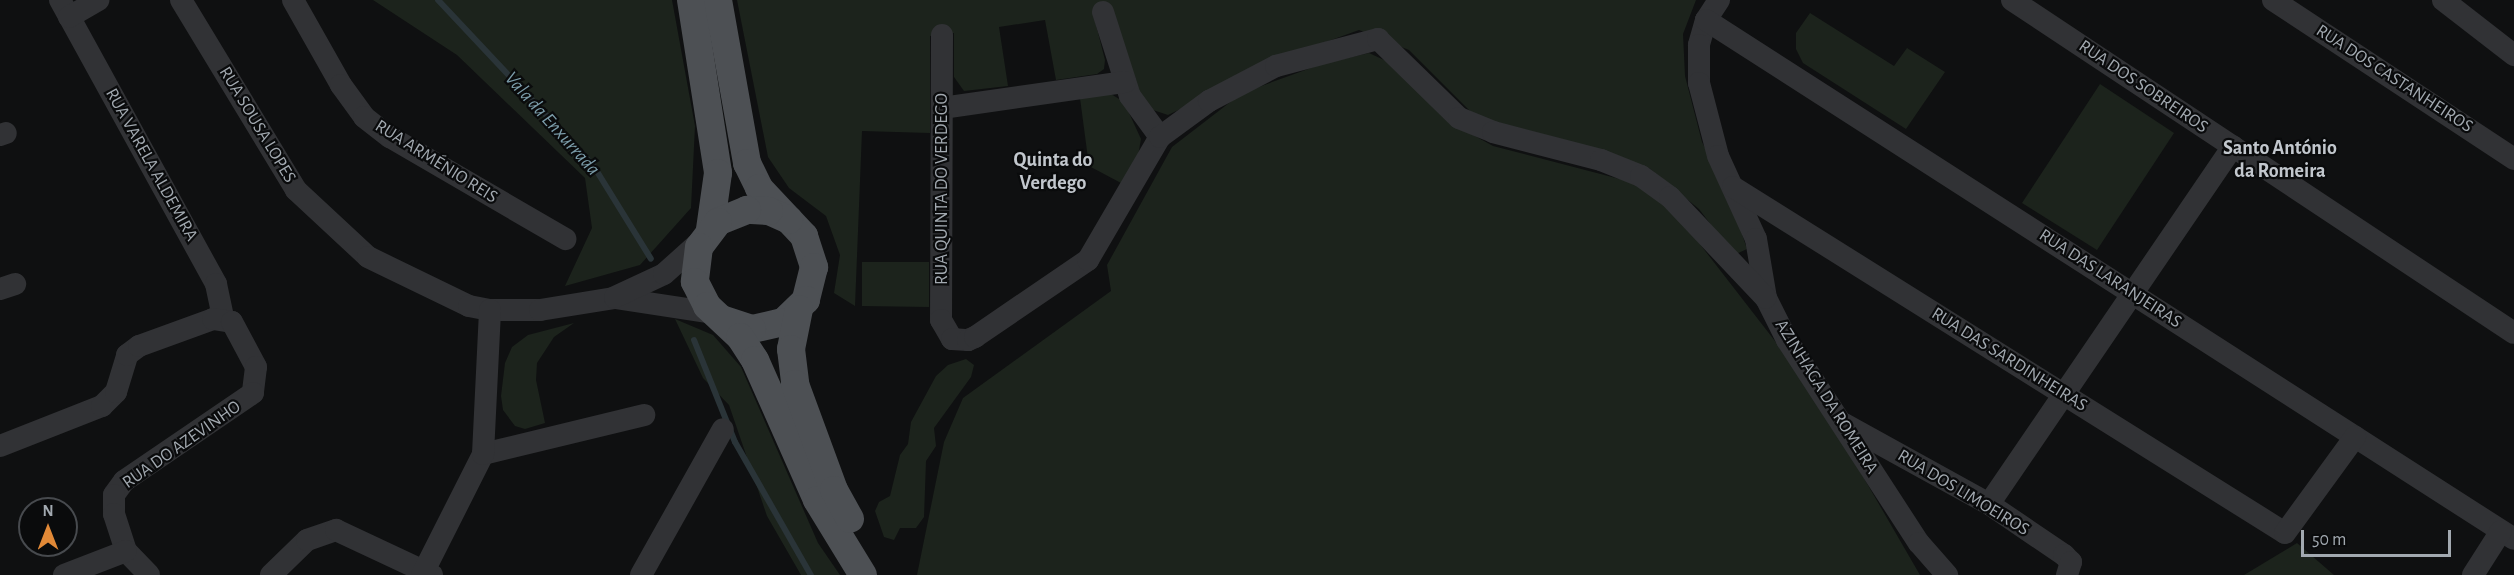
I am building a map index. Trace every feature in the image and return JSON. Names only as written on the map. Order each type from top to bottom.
[{"type":"main road","points":[[691,0],[718,173],[706,234],[694,273],[702,298],[755,360],[817,500],[863,575]]},
{"type":"main road","points":[[717,316],[741,327],[762,328],[783,322],[799,309],[811,290],[814,267],[810,246],[759,188],[747,163],[718,0]]},
{"type":"main road","points":[[706,234],[727,216],[747,210],[769,211],[789,220]]},
{"type":"main road","points":[[799,309],[792,360],[801,403],[834,490],[883,575]]},
{"type":"street","name":"RUA VARELA ALDEMIRA","points":[[98,0],[64,8],[216,284],[223,318]]},
{"type":"street","name":"RUA SOUSA LOPES","points":[[181,0],[296,190],[368,257],[469,306],[490,310],[540,310],[615,298],[664,274],[706,234]]},
{"type":"street","name":"RUA ARMÉNIO REIS","points":[[293,0],[341,85],[364,117],[390,137],[565,239]]},
{"type":"street","name":"AZINHAGA DA ROMEIRA","points":[[1719,0],[1706,20],[1699,45],[1699,83],[1706,123],[1756,239],[1767,298],[1787,340],[1840,422],[1919,543],[1947,575]]},
{"type":"street","name":"RUA DOS SOBREIROS","points":[[2013,0],[2514,333]]},
{"type":"street","name":"RUA DOS CASTANHEIROS","points":[[2273,0],[2514,159]]},
{"type":"street","points":[[2443,0],[2514,55]]},
{"type":"street","points":[[1103,12],[1125,82],[1138,109],[1160,137],[1253,75],[1378,39],[1459,118],[1493,132],[1601,160],[1641,176],[1671,196],[1767,298]]},
{"type":"street","name":"RUA DAS LARANJEIRAS","points":[[1706,20],[2508,535]]},
{"type":"street","name":"RUA QUINTA DO VERDEGO","points":[[942,35],[941,320],[952,339],[960,341],[975,337],[1088,260],[1160,137]]},
{"type":"street","points":[[942,108],[1125,82]]},
{"type":"street","points":[[1989,504],[2233,146]]},
{"type":"street","name":"RUA DAS SARDINHEIRAS","points":[[1733,187],[2285,533],[2355,437]]},
{"type":"street","name":"RUA SOUSA LOPES","points":[[615,298],[717,316]]},
{"type":"street","points":[[271,575],[307,540],[336,530],[426,574],[483,454],[490,310]]},
{"type":"street","points":[[0,446],[108,402],[116,392],[124,360],[132,350],[223,318]]},
{"type":"street","name":"RUA DO AZEVINHO","points":[[149,575],[126,551],[112,505],[118,487],[242,404],[256,386],[256,367],[238,330],[223,318]]},
{"type":"street","points":[[483,454],[644,415]]},
{"type":"street","name":"RUA DOS LIMOEIROS","points":[[1840,422],[1989,504],[2064,555],[2071,562],[2067,575]]},
{"type":"street","points":[[641,575],[723,429]]},
{"type":"street","points":[[2473,575],[2508,535]]},
{"type":"street","points":[[64,575],[126,551]]},
{"type":"shaded area","points":[[373,0],[672,0],[695,126],[691,208],[640,265],[565,286],[592,228],[585,178],[457,55]]},
{"type":"shaded area","points":[[737,0],[1696,0],[1683,34],[1685,76],[1702,142],[1729,195],[1747,249],[1734,255],[1699,209],[1649,168],[1474,115],[1409,50],[1359,30],[1298,52],[1168,115],[1150,109],[1093,13],[1105,60],[1104,69],[1097,74],[1056,80],[1045,20],[999,27],[1008,86],[964,91],[954,77],[954,33],[930,36],[930,133],[862,131],[855,306],[834,293],[840,255],[826,216],[789,188],[768,157]]},
{"type":"shaded area","points":[[1810,13],[1894,66],[1907,48],[1945,72],[1906,129],[1803,63],[1796,49],[1796,33]]},
{"type":"shaded area","points":[[1369,53],[1397,66],[1448,121],[1493,146],[1635,183],[1675,212],[1785,354],[1836,430],[1920,575],[917,575],[944,442],[963,398],[1111,291],[1107,265],[1172,147],[1242,93],[1322,64]]},
{"type":"shaded area","points":[[2100,84],[2174,133],[2097,250],[2022,203]]},
{"type":"shaded area","points":[[1111,94],[1124,102],[1141,139],[1138,156],[1121,183],[1089,166],[1080,98]]},
{"type":"shaded area","points":[[862,262],[929,262],[929,307],[862,306]]},
{"type":"shaded area","points":[[675,319],[713,335],[741,367],[818,543],[840,575],[801,575],[767,516],[729,405],[703,378]]},
{"type":"shaded area","points":[[574,323],[554,337],[537,363],[536,380],[545,423],[525,429],[515,426],[503,410],[501,396],[505,363],[512,347],[528,335]]},
{"type":"shaded area","points":[[966,359],[974,365],[971,377],[934,428],[936,446],[926,461],[924,517],[916,528],[900,528],[894,540],[884,537],[875,511],[879,502],[890,496],[900,455],[908,444],[911,422],[936,376],[948,365]]},
{"type":"shaded area","points":[[2297,543],[2334,575],[2244,575]]},
{"type":"waterway","name":"Vala da Enxurrada","points":[[438,0],[593,165],[651,259]]},
{"type":"waterway","name":"Vala da Enxurrada","points":[[694,340],[735,442],[811,575]]},
{"type":"district","name":"Santo António da Romeira","points":[[2280,160]]},
{"type":"district","name":"Quinta do Verdego","points":[[1053,172]]}]
